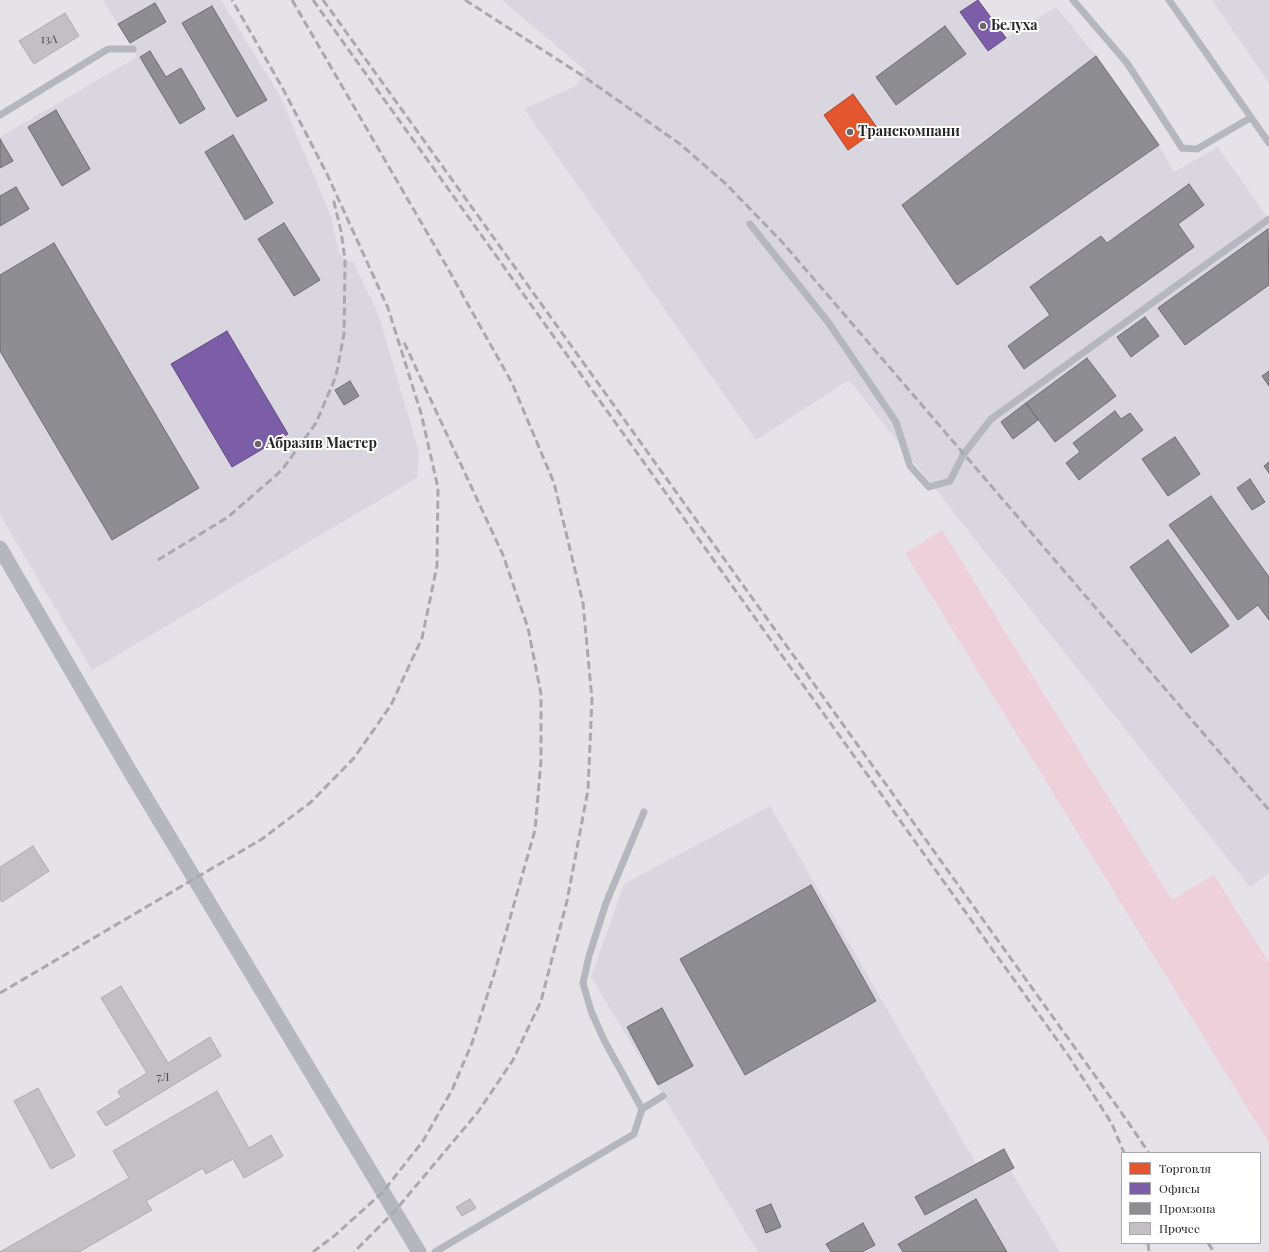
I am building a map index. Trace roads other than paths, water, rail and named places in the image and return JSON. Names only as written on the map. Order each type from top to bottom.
[{"type":"street","points":[[0,548],[128,768],[419,1252]]},
{"type":"lane","points":[[1073,0],[1127,63],[1182,148],[1197,149],[1250,118]]},
{"type":"lane","points":[[1169,0],[1250,118],[1269,143]]},
{"type":"lane","points":[[0,116],[108,50],[133,50]]},
{"type":"lane","points":[[750,224],[832,328],[896,422],[910,466],[929,487],[950,482],[963,455],[991,419],[1269,219]]},
{"type":"lane","points":[[642,1109],[604,1040],[591,1011],[584,983],[589,956],[606,903],[644,812]]},
{"type":"lane","points":[[435,1252],[634,1134],[642,1109],[663,1096]]},
{"type":"railway","points":[[0,993],[262,839],[311,802],[354,758],[391,705],[422,638],[437,566],[438,488],[421,413],[388,308],[327,174],[282,87],[232,0]]},
{"type":"railway","points":[[292,0],[447,267],[512,383],[554,483],[583,603],[592,699],[588,790],[567,901],[541,1001],[513,1060],[478,1112],[394,1212],[354,1252]]},
{"type":"railway","points":[[313,0],[1070,1058],[1112,1124],[1124,1152]]},
{"type":"railway","points":[[323,0],[1148,1152]]},
{"type":"railway","points":[[465,0],[583,76],[680,144],[726,184],[783,243],[1269,810]]},
{"type":"railway","points":[[158,560],[228,517],[282,470],[316,423],[336,376],[344,334],[345,260],[341,231],[333,198]]},
{"type":"railway","points":[[313,1252],[334,1236],[382,1193],[423,1141],[452,1090],[472,1043],[495,971],[535,830],[541,761],[541,694],[528,628],[503,555],[403,340]]},
{"type":"railway","points":[[1148,1244],[1149,1252]]},
{"type":"railway","points":[[1209,1244],[1214,1252]]},
{"type":"place","name":"Белуха","points":[[983,26]]},
{"type":"place","name":"Транскомпани","points":[[850,132]]},
{"type":"place","name":"Абразив Мастер","points":[[258,444]]}]
